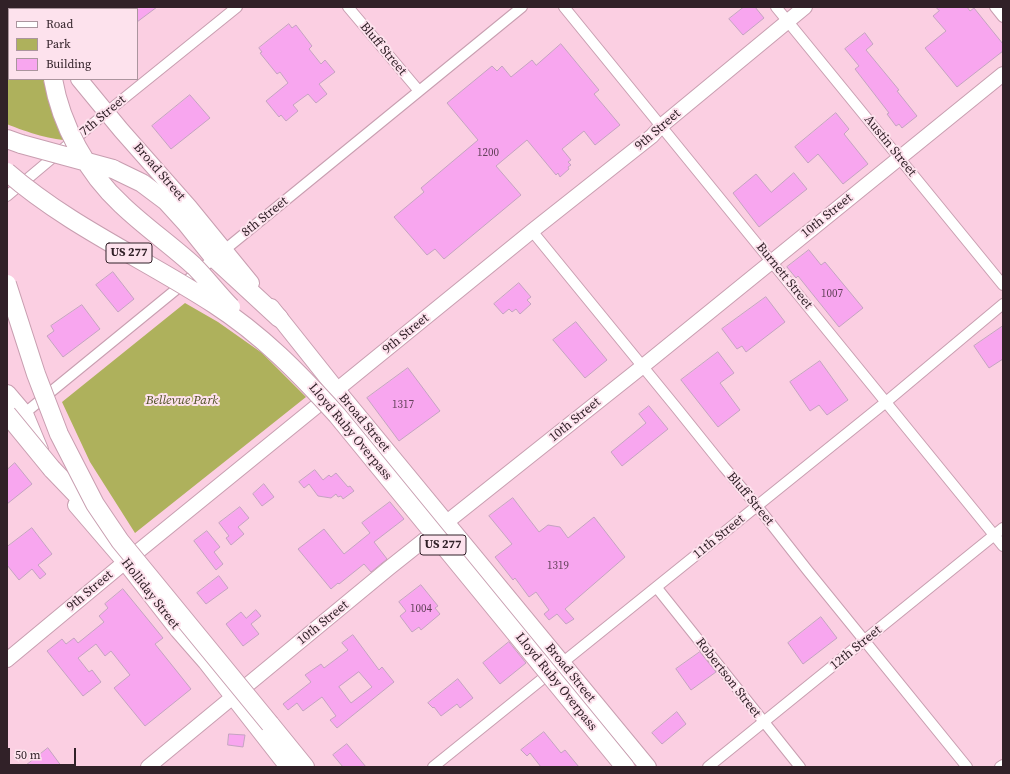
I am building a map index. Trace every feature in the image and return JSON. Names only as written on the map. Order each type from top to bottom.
[{"type":"highway","points":[[53,80],[59,105],[78,149],[102,184],[121,204],[194,267],[252,331]]},
{"type":"highway","points":[[14,141],[113,170],[142,183],[166,201],[186,223],[219,254],[279,318]]},
{"type":"highway","name":"Lloyd Ruby Overpass","points":[[7,172],[43,202],[179,282],[215,305],[252,331],[302,376],[337,415],[625,767]]},
{"type":"highway","points":[[7,284],[38,380],[59,434],[95,504],[120,541]]},
{"type":"highway","points":[[7,394],[11,421],[51,476]]},
{"type":"highway","points":[[11,421],[52,469],[120,541],[305,767]]},
{"type":"main road","name":"Broad Street","points":[[80,80],[190,207],[219,254]]},
{"type":"main road","name":"Broad Street","points":[[279,318],[648,767]]},
{"type":"main road","name":"Holliday Street","points":[[51,476],[125,562],[288,767]]},
{"type":"street","name":"7th Street","points":[[7,196],[107,112],[237,7]]},
{"type":"street","name":"Bluff Street","points":[[348,7],[419,92]]},
{"type":"street","name":"8th Street","points":[[11,421],[419,92],[522,7]]},
{"type":"street","name":"Burnett Street","points":[[564,7],[1003,546]]},
{"type":"street","name":"Austin Street","points":[[776,7],[1003,285]]},
{"type":"street","name":"9th Street","points":[[7,660],[125,562],[532,231],[652,136],[661,126],[805,7]]},
{"type":"street","points":[[995,7],[1003,17]]},
{"type":"street","name":"10th Street","points":[[148,767],[446,523],[643,366],[1003,74]]},
{"type":"street","name":"Bluff Street","points":[[532,231],[724,467],[758,506],[967,767]]},
{"type":"street","name":"11th Street","points":[[433,767],[758,506],[1003,304]]},
{"type":"street","name":"12th Street","points":[[708,767],[1003,528]]},
{"type":"street","name":"Robertson Street","points":[[657,588],[800,767]]},
{"type":"green space","points":[[7,13],[8,80],[50,80],[68,140],[46,137],[7,124]]},
{"type":"green space","name":"Bellevue Park","points":[[185,303],[218,322],[262,353],[306,397],[135,533],[90,462],[62,402]]},
{"type":"building","points":[[137,7],[157,7],[138,21]]},
{"type":"building","points":[[744,7],[755,7],[764,18],[743,35],[729,19]]},
{"type":"building","points":[[936,7],[967,7],[970,11],[974,8],[1003,44],[1003,51],[957,87],[925,48],[946,31],[933,16],[939,11]]},
{"type":"building","points":[[289,24],[292,28],[296,25],[312,46],[309,49],[321,64],[325,60],[335,72],[319,84],[327,94],[316,103],[308,94],[293,105],[298,111],[286,121],[281,115],[279,117],[266,101],[288,83],[280,72],[277,74],[260,53],[262,52],[259,48]]},
{"type":"building","points":[[865,33],[873,44],[866,50],[899,90],[897,91],[917,116],[902,128],[899,124],[896,126],[887,114],[889,113],[855,69],[859,66],[845,49]]},
{"type":"building","points":[[561,44],[599,90],[594,94],[620,125],[595,145],[584,131],[562,149],[571,160],[568,162],[571,165],[568,167],[569,169],[560,177],[558,173],[556,175],[527,140],[496,166],[521,195],[444,259],[435,249],[427,255],[394,217],[424,192],[421,188],[478,140],[447,103],[492,66],[497,71],[502,66],[511,77],[532,60],[536,65]]},
{"type":"building","points":[[190,95],[210,118],[171,149],[152,126]]},
{"type":"building","points":[[836,113],[849,129],[844,134],[868,164],[843,184],[818,154],[808,163],[795,147]]},
{"type":"building","points":[[794,173],[807,189],[759,227],[733,193],[756,174],[771,192]]},
{"type":"building","points":[[809,250],[821,265],[825,262],[863,308],[839,327],[798,276],[796,278],[787,267]]},
{"type":"building","points":[[113,272],[134,299],[118,312],[96,285]]},
{"type":"building","points":[[519,283],[531,297],[527,300],[531,304],[520,314],[516,309],[512,312],[509,309],[503,314],[494,304]]},
{"type":"building","points":[[766,297],[785,322],[746,352],[742,346],[737,349],[722,329]]},
{"type":"building","points":[[82,305],[100,329],[63,357],[47,336],[54,331],[51,326]]},
{"type":"building","points":[[576,322],[607,360],[585,378],[553,340]]},
{"type":"building","points":[[1003,326],[1003,359],[989,368],[974,346]]},
{"type":"building","points":[[718,352],[734,373],[720,383],[740,410],[718,427],[681,380]]},
{"type":"building","points":[[820,361],[848,400],[827,415],[819,405],[810,411],[790,382]]},
{"type":"building","points":[[408,368],[440,411],[399,441],[367,398]]},
{"type":"building","points":[[649,406],[668,429],[622,466],[611,452],[646,423],[639,414]]},
{"type":"building","points":[[15,463],[32,484],[7,504],[7,470]]},
{"type":"building","points":[[315,470],[323,480],[329,475],[331,477],[336,473],[348,487],[350,486],[354,491],[343,499],[341,496],[338,497],[336,494],[331,498],[318,496],[309,484],[304,488],[299,482]]},
{"type":"building","points":[[264,484],[274,497],[262,506],[253,494]]},
{"type":"building","points":[[513,498],[539,532],[548,525],[560,527],[568,538],[594,517],[625,557],[565,609],[574,619],[566,624],[557,614],[549,620],[544,614],[549,610],[536,592],[529,597],[515,578],[513,580],[495,557],[512,544],[489,516]]},
{"type":"building","points":[[390,502],[404,519],[374,542],[387,559],[371,572],[364,564],[331,589],[298,549],[324,529],[344,554],[370,533],[362,523]]},
{"type":"building","points":[[240,507],[249,518],[238,527],[244,534],[231,545],[226,538],[229,536],[219,523]]},
{"type":"building","points":[[32,528],[52,554],[38,565],[46,574],[40,579],[32,569],[19,580],[7,565],[7,547]]},
{"type":"building","points":[[207,531],[220,547],[214,552],[223,564],[216,570],[194,541]]},
{"type":"building","points":[[219,576],[228,588],[206,604],[197,593]]},
{"type":"building","points":[[421,585],[438,606],[435,608],[440,614],[421,630],[419,627],[412,632],[400,616],[406,611],[399,602]]},
{"type":"building","points":[[123,589],[163,638],[155,644],[191,689],[145,726],[114,688],[130,675],[111,651],[105,656],[96,644],[78,658],[89,672],[92,670],[101,682],[83,696],[47,651],[62,639],[66,644],[74,638],[78,643],[104,622],[99,616],[108,608],[105,604]]},
{"type":"building","points":[[256,610],[261,616],[251,624],[259,634],[243,646],[226,624],[241,612],[246,618]]},
{"type":"building","points":[[821,617],[837,638],[803,664],[788,643]]},
{"type":"building","points":[[353,635],[379,670],[382,667],[394,682],[337,728],[330,720],[336,716],[322,697],[303,711],[297,703],[288,710],[283,704],[311,682],[305,675],[321,664],[324,668],[348,650],[342,643]],"holes":[[[359,672],[372,687],[351,703],[339,687]]]},
{"type":"building","points":[[509,642],[526,663],[500,684],[483,663]]},
{"type":"building","points":[[700,652],[716,672],[691,690],[676,669]]},
{"type":"building","points":[[458,679],[473,698],[460,708],[457,704],[441,716],[434,707],[433,708],[428,703]]},
{"type":"building","points":[[677,712],[686,724],[662,744],[652,733]]},
{"type":"building","points":[[544,732],[561,753],[565,750],[579,767],[541,767],[530,753],[527,756],[521,750]]},
{"type":"building","points":[[229,734],[245,735],[243,747],[228,745]]},
{"type":"building","points":[[347,744],[366,767],[343,767],[333,755]]},
{"type":"building","points":[[48,748],[62,767],[24,767]]}]
